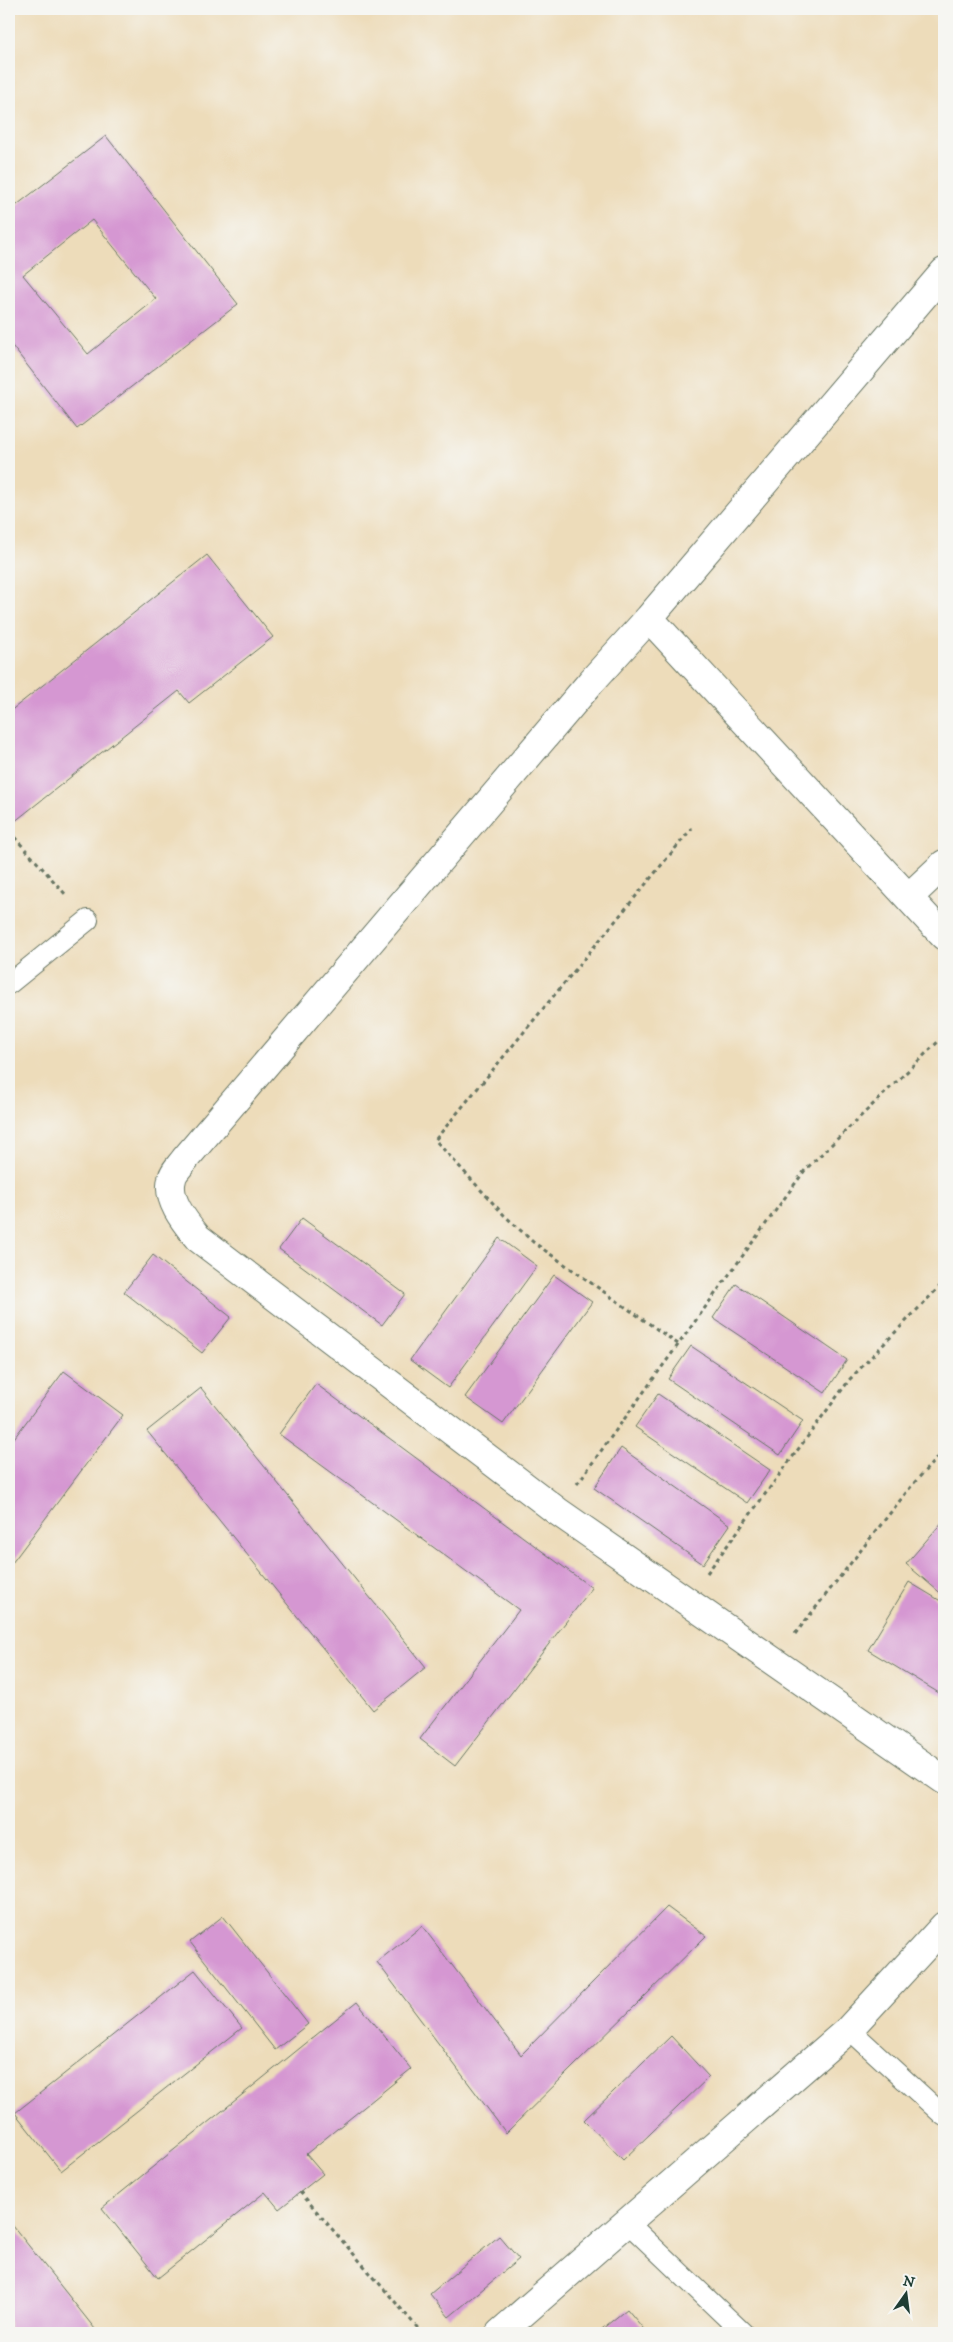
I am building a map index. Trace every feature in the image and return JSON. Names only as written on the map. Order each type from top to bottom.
[{"type":"street","points":[[944,272],[649,618],[590,682],[184,1159],[172,1179],[173,1198],[182,1219],[198,1238],[557,1510],[686,1602],[944,1780]]},
{"type":"street","points":[[649,618],[910,896],[944,936]]},
{"type":"street","points":[[910,896],[944,864]]},
{"type":"street","points":[[500,2333],[848,2030],[944,1926]]},
{"type":"lane","points":[[9,984],[88,920]]},
{"type":"lane","points":[[848,2030],[944,2116]]},
{"type":"lane","points":[[628,2223],[744,2333]]},
{"type":"path","points":[[678,1344],[533,1242],[504,1215],[435,1140],[692,828]]},
{"type":"path","points":[[9,831],[88,920]]},
{"type":"path","points":[[557,1510],[804,1170],[944,1036]]},
{"type":"path","points":[[686,1602],[850,1379],[944,1282]]},
{"type":"path","points":[[773,1661],[914,1484],[944,1450]]},
{"type":"path","points":[[300,2192],[422,2333]]},
{"type":"building","points":[[106,136],[238,304],[77,429],[9,342],[9,211]],"holes":[[[92,220],[156,299],[88,354],[23,275]]]},
{"type":"building","points":[[207,555],[273,637],[189,703],[179,691],[9,826],[9,712]]},
{"type":"building","points":[[302,1218],[405,1294],[382,1325],[279,1249]]},
{"type":"building","points":[[499,1238],[537,1266],[448,1388],[410,1360]]},
{"type":"building","points":[[153,1255],[231,1317],[202,1353],[124,1292]]},
{"type":"building","points":[[554,1275],[592,1302],[503,1424],[465,1397]]},
{"type":"building","points":[[736,1284],[847,1360],[825,1393],[713,1318]]},
{"type":"building","points":[[691,1346],[803,1421],[780,1455],[668,1379]]},
{"type":"building","points":[[64,1371],[123,1415],[9,1567],[9,1445]]},
{"type":"building","points":[[316,1384],[592,1588],[455,1766],[420,1739],[519,1610],[279,1434]]},
{"type":"building","points":[[201,1388],[426,1667],[373,1710],[147,1431]]},
{"type":"building","points":[[658,1394],[770,1470],[747,1503],[635,1427]]},
{"type":"building","points":[[621,1448],[730,1525],[703,1564],[594,1488]]},
{"type":"building","points":[[944,1520],[944,1596],[906,1564]]},
{"type":"building","points":[[909,1582],[944,1603],[944,1696],[868,1650]]},
{"type":"building","points":[[667,1907],[706,1936],[506,2133],[377,1962],[422,1926],[521,2055]]},
{"type":"building","points":[[223,1916],[308,2024],[275,2050],[190,1942]]},
{"type":"building","points":[[195,1970],[242,2028],[61,2171],[15,2113]]},
{"type":"building","points":[[357,2002],[411,2069],[306,2154],[323,2174],[279,2209],[265,2192],[158,2278],[102,2208]]},
{"type":"building","points":[[671,2036],[709,2077],[623,2160],[584,2120]]},
{"type":"building","points":[[9,2221],[95,2329],[90,2333],[9,2333]]},
{"type":"building","points":[[499,2236],[519,2259],[449,2317],[430,2294]]},
{"type":"building","points":[[627,2309],[647,2333],[597,2333]]}]
